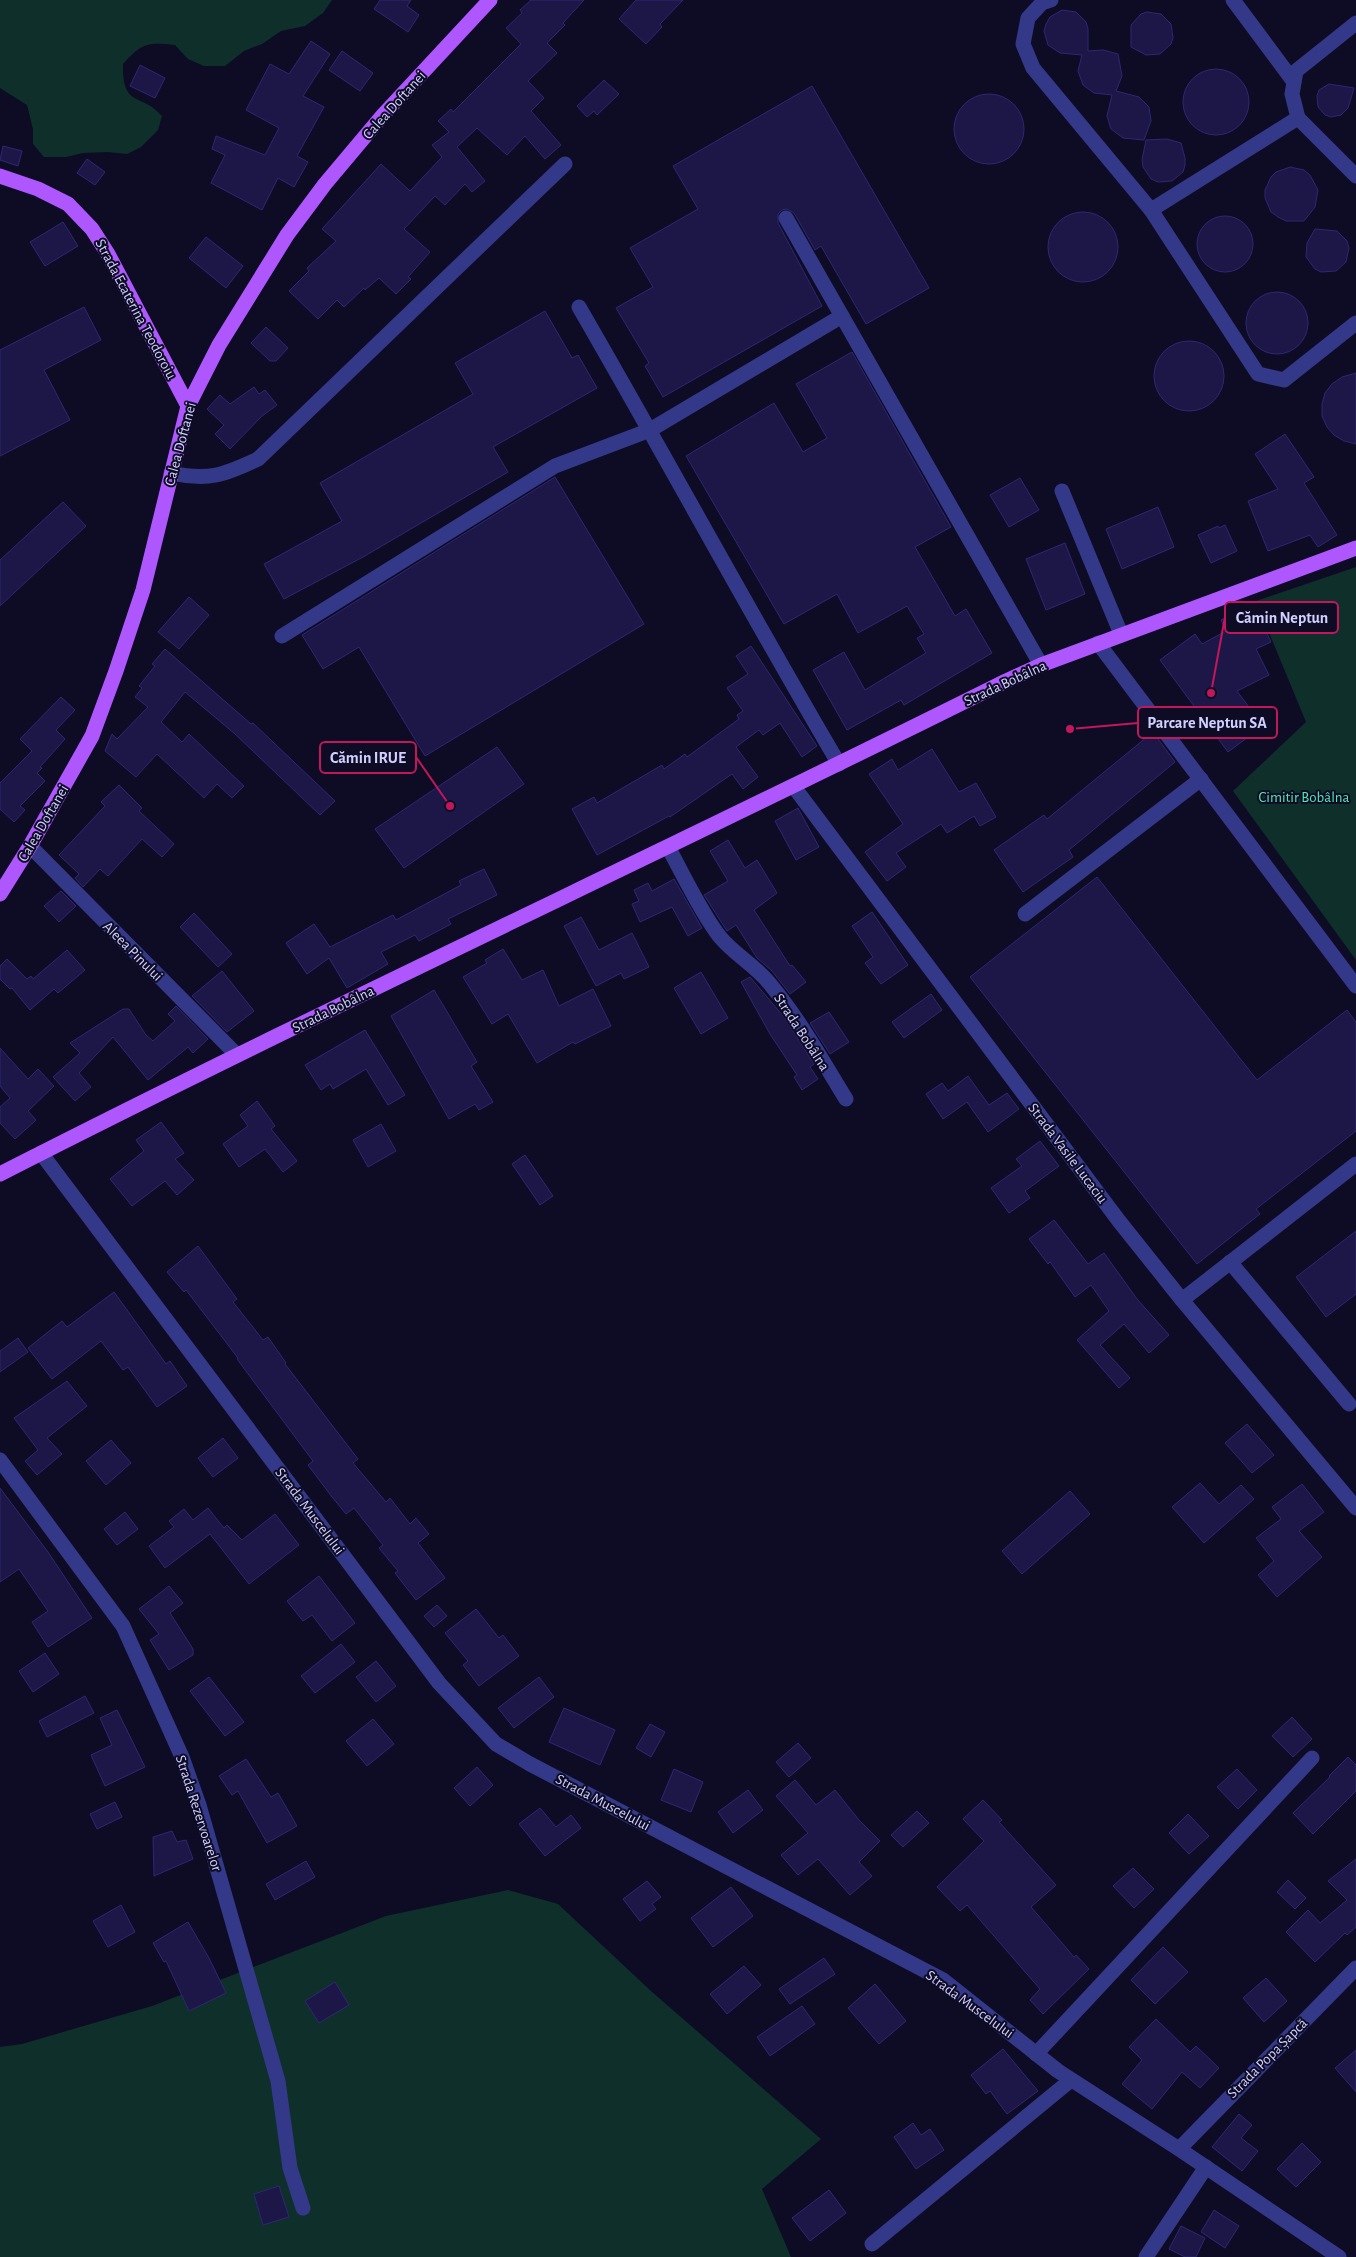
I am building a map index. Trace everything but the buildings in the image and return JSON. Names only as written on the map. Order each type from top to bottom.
[{"type":"main road","name":"Calea Doftanei","points":[[0,894],[30,846],[92,736],[116,672],[142,590],[188,406],[219,345],[287,235],[383,115],[490,0]]},
{"type":"main road","name":"Strada Ecaterina Teodoroiu","points":[[0,176],[38,189],[68,204],[92,229],[108,254],[188,406]]},
{"type":"main road","name":"Strada Bobâlna","points":[[0,1174],[237,1055],[794,787],[1041,665],[1356,548]]},
{"type":"street","points":[[1051,0],[1042,3],[1028,18],[1023,44],[1033,68],[1151,210],[1258,374],[1284,380],[1356,323]]},
{"type":"street","points":[[1233,0],[1294,82]]},
{"type":"street","points":[[1356,23],[1296,71],[1292,94],[1298,118],[1356,176]]},
{"type":"street","points":[[1151,210],[1298,118]]},
{"type":"street","points":[[171,473],[194,478],[228,473],[258,459],[565,164]]},
{"type":"street","points":[[786,218],[1041,665]]},
{"type":"street","points":[[579,307],[650,430],[766,641],[839,764]]},
{"type":"street","points":[[282,636],[555,466],[650,430],[842,316]]},
{"type":"street","points":[[1062,491],[1121,634]]},
{"type":"street","points":[[1098,643],[1356,986]]},
{"type":"street","points":[[1025,914],[1201,779]]},
{"type":"street","name":"Strada Vasile Lucaciu","points":[[794,787],[1119,1221],[1182,1300],[1356,1508]]},
{"type":"street","name":"Aleea Pinului","points":[[30,846],[237,1055]]},
{"type":"street","name":"Strada Bobâlna","points":[[668,847],[719,935],[736,955],[768,982],[782,998],[798,1020],[846,1099]]},
{"type":"street","name":"Strada Muscelului","points":[[41,1153],[439,1683],[496,1744],[530,1764],[943,1980],[1071,2080],[1179,2149],[1339,2257]]},
{"type":"street","points":[[1182,1300],[1356,1164]]},
{"type":"street","points":[[1230,1262],[1349,1404]]},
{"type":"street","name":"Strada Rezervoarelor","points":[[0,1460],[123,1626],[182,1757],[207,1833],[278,2081],[290,2168],[303,2208]]},
{"type":"street","points":[[1036,2054],[1312,1758]]},
{"type":"street","name":"Strada Popa Șapcă","points":[[1179,2149],[1356,1968]]},
{"type":"street","points":[[872,2244],[1071,2080]]},
{"type":"street","points":[[1146,2257],[1206,2167]]},
{"type":"green space","points":[[0,0],[332,0],[323,13],[305,26],[281,31],[262,44],[244,51],[225,66],[204,66],[188,59],[175,45],[151,44],[140,48],[123,64],[126,88],[135,98],[155,109],[162,116],[158,130],[141,147],[127,154],[108,152],[83,153],[66,157],[44,157],[33,144],[33,129],[27,105],[0,88]]},
{"type":"green space","name":"Cimitir Bobâlna","points":[[1356,567],[1356,960],[1233,791],[1306,722],[1256,601]]},
{"type":"green space","points":[[508,1890],[558,1904],[651,1991],[821,2139],[762,2189],[791,2257],[0,2257],[0,2047],[22,2044],[152,2006],[386,1916]]},
{"type":"place","name":"Cămin Neptun","points":[[1211,693]]},
{"type":"place","name":"Parcare Neptun SA","points":[[1070,729]]},
{"type":"place","name":"Cămin IRUE","points":[[450,806]]}]
